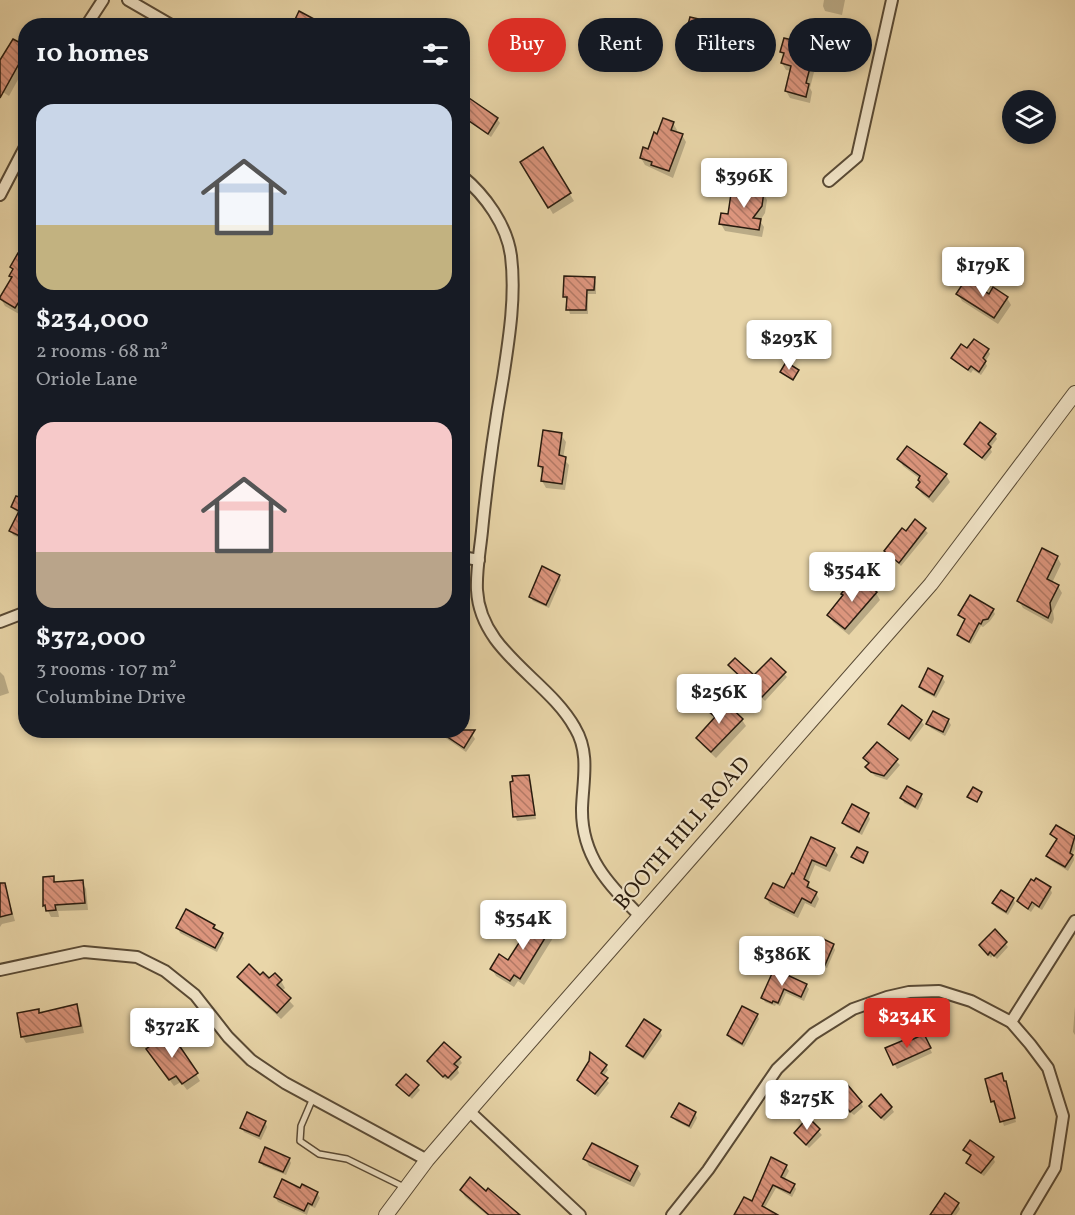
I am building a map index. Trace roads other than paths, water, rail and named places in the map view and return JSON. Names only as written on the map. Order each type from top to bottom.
[{"type":"street","points":[[91,18],[103,0]]},
{"type":"street","points":[[128,0],[159,18]]},
{"type":"street","points":[[829,181],[857,157],[892,0]]},
{"type":"street","points":[[0,195],[18,160]]},
{"type":"street","points":[[470,184],[490,205],[502,228],[512,264],[509,340],[487,473],[479,560],[477,590],[480,613],[494,639],[559,703],[576,729],[583,750],[585,773],[582,807],[585,840],[593,861],[613,889],[640,916]]},
{"type":"street","name":"BOOTH HILL ROAD","points":[[386,1215],[427,1160],[469,1111],[931,584],[1075,393]]},
{"type":"street","points":[[470,558],[479,560]]},
{"type":"street","points":[[0,622],[18,615]]},
{"type":"street","points":[[1011,1022],[1075,921]]},
{"type":"street","points":[[0,970],[84,952],[137,957],[165,971],[195,995],[228,1037],[252,1060],[313,1098],[427,1160]]},
{"type":"street","points":[[672,1215],[708,1170],[777,1069],[813,1035],[853,1009],[887,997],[909,992],[939,991],[971,1001],[1011,1022],[1048,1068],[1062,1116],[1055,1168],[1027,1215]]},
{"type":"street","points":[[469,1111],[580,1215]]},
{"type":"lane","points":[[313,1098],[301,1126],[300,1141],[319,1154],[347,1159],[406,1188]]}]
